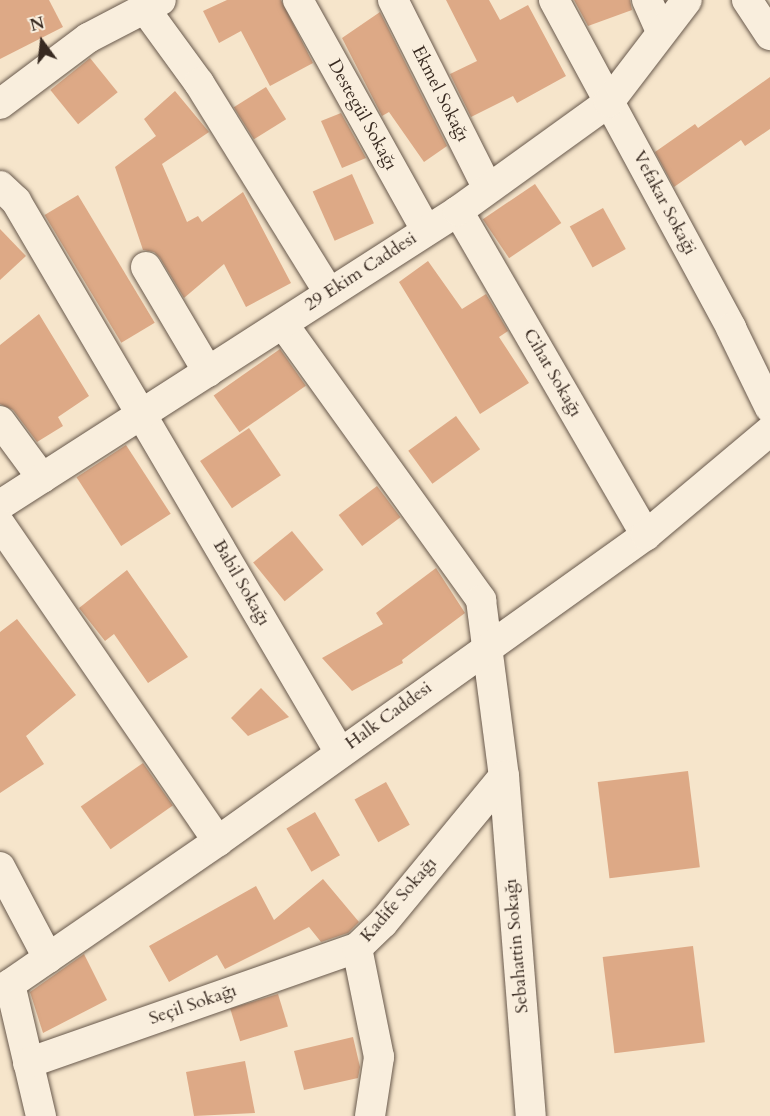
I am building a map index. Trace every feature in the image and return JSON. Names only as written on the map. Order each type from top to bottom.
[{"type":"street","name":"Destegül Sokağı","points":[[298,0],[426,230]]},
{"type":"street","name":"Ekmel Sokağı","points":[[393,0],[487,187]]},
{"type":"street","name":"Vefakar Sokaği","points":[[554,0],[731,328],[770,408]]},
{"type":"street","points":[[647,0],[661,31]]},
{"type":"street","name":"29 Ekim Caddesi","points":[[0,505],[458,211],[487,187],[609,102],[661,31],[687,0]]},
{"type":"street","points":[[747,0],[770,35]]},
{"type":"street","points":[[0,104],[88,38],[153,4],[199,83],[329,293]]},
{"type":"street","name":"Babil Sokağı","points":[[0,186],[16,201],[339,752]]},
{"type":"street","name":"Cihat Sokağı","points":[[458,211],[646,535]]},
{"type":"street","points":[[146,267],[208,372]]},
{"type":"street","name":"Sebahattin Sokağı","points":[[283,324],[481,600],[504,776],[531,1116]]},
{"type":"street","points":[[0,421],[42,478]]},
{"type":"street","name":"Halk Caddesi","points":[[5,988],[218,841],[488,645],[646,535],[770,431]]},
{"type":"street","points":[[0,524],[218,841]]},
{"type":"street","name":"Kadife Sokağı","points":[[370,1116],[379,1057],[357,948],[383,923],[504,776]]},
{"type":"street","points":[[0,867],[48,958]]},
{"type":"street","name":"Seçil Sokağı","points":[[28,1064],[357,948]]},
{"type":"street","points":[[5,988],[41,1116]]},
{"type":"building","points":[[0,0],[49,0],[63,27],[0,59]]},
{"type":"building","points":[[227,0],[281,0],[313,63],[270,86],[241,31],[219,43],[203,11]]},
{"type":"building","points":[[446,0],[489,0],[500,20],[528,5],[566,76],[517,103],[513,96],[471,117],[450,74],[477,61]]},
{"type":"building","points":[[574,0],[630,0],[632,10],[588,26]]},
{"type":"building","points":[[380,12],[447,146],[424,162],[389,112],[382,116],[342,38]]},
{"type":"building","points":[[90,58],[118,92],[78,124],[50,90]]},
{"type":"building","points":[[770,77],[770,129],[745,146],[741,140],[674,187],[655,152],[695,124],[698,128]]},
{"type":"building","points":[[266,87],[286,119],[254,139],[234,107]]},
{"type":"building","points":[[175,91],[209,132],[162,164],[187,222],[198,216],[202,222],[243,192],[291,283],[246,307],[224,264],[184,298],[160,258],[154,252],[143,250],[115,167],[156,136],[144,119]]},
{"type":"building","points":[[341,113],[366,158],[342,168],[321,121]]},
{"type":"building","points":[[352,174],[374,223],[335,241],[313,191]]},
{"type":"building","points":[[535,184],[561,223],[509,258],[483,219]]},
{"type":"building","points":[[78,195],[155,323],[121,343],[45,215]]},
{"type":"building","points":[[603,208],[626,249],[593,268],[570,226]]},
{"type":"building","points":[[0,229],[26,256],[0,280]]},
{"type":"building","points":[[428,261],[462,309],[486,294],[508,331],[499,337],[529,383],[480,414],[399,282]]},
{"type":"building","points":[[39,314],[89,396],[58,417],[63,426],[37,442],[13,410],[0,404],[0,345]]},
{"type":"building","points":[[280,349],[306,386],[239,432],[214,395]]},
{"type":"building","points":[[456,416],[480,449],[432,484],[408,451]]},
{"type":"building","points":[[249,428],[281,475],[232,508],[200,461]]},
{"type":"building","points":[[126,445],[171,514],[121,546],[77,477]]},
{"type":"building","points":[[377,486],[400,517],[362,546],[339,515]]},
{"type":"building","points":[[292,531],[323,570],[285,601],[253,562]]},
{"type":"building","points":[[436,568],[465,613],[402,660],[403,663],[352,691],[322,658],[383,624],[376,613]]},
{"type":"building","points":[[127,570],[188,657],[148,683],[114,634],[105,641],[79,608]]},
{"type":"building","points":[[17,619],[76,695],[26,736],[44,764],[0,793],[0,632]]},
{"type":"building","points":[[261,688],[289,717],[248,736],[231,718]]},
{"type":"building","points":[[143,763],[173,806],[111,849],[81,807]]},
{"type":"building","points":[[688,771],[700,867],[609,878],[598,782]]},
{"type":"building","points":[[386,782],[410,825],[378,842],[355,799]]},
{"type":"building","points":[[315,812],[340,855],[311,872],[286,828]]},
{"type":"building","points":[[323,879],[359,922],[348,933],[321,942],[309,927],[225,969],[217,955],[169,982],[149,946],[256,886],[274,920]]},
{"type":"building","points":[[693,946],[705,1042],[614,1053],[603,957]]},
{"type":"building","points":[[84,954],[107,1000],[43,1033],[30,992]]},
{"type":"building","points":[[278,994],[288,1027],[240,1041],[230,1009]]},
{"type":"building","points":[[353,1037],[360,1067],[358,1078],[304,1090],[294,1051]]},
{"type":"building","points":[[245,1061],[255,1113],[194,1116],[186,1072]]}]
